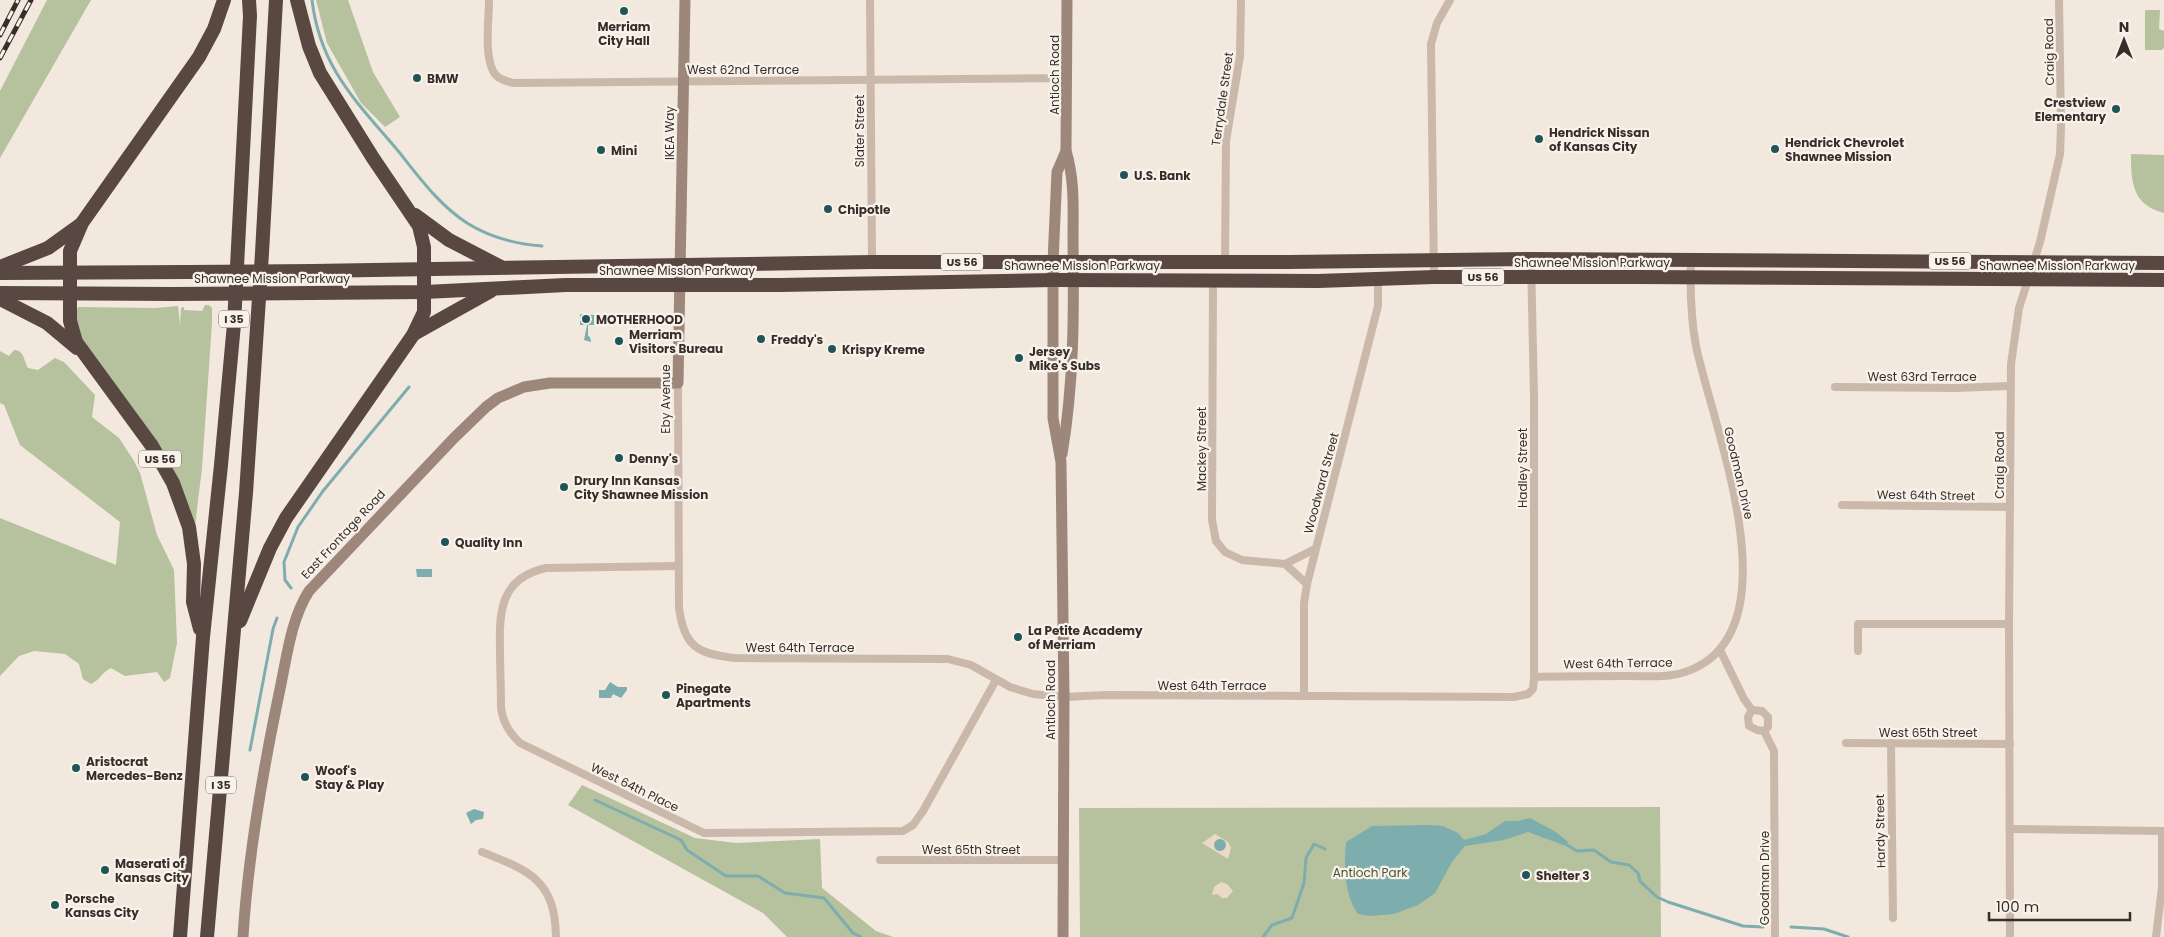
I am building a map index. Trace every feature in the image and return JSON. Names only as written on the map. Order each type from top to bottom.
[{"type":"highway","points":[[70,273],[71,246],[82,222],[199,57],[214,29],[224,0]]},
{"type":"highway","name":"I 35","points":[[180,937],[203,637],[234,324],[250,16],[249,0]]},
{"type":"highway","name":"I 35","points":[[207,937],[255,369],[276,0]]},
{"type":"highway","points":[[297,0],[309,46],[320,73],[373,158],[419,226],[423,237],[424,312],[413,335]]},
{"type":"highway","points":[[410,212],[449,240],[504,268]]},
{"type":"highway","points":[[0,266],[48,248],[82,222]]},
{"type":"highway","name":"Shawnee Mission Parkway","points":[[0,273],[681,267],[872,262],[1225,262],[1531,259],[2164,263]]},
{"type":"highway","points":[[811,284],[864,269],[872,262]]},
{"type":"highway","name":"US 56","points":[[70,273],[72,331],[87,357],[163,464],[184,508],[189,527],[194,564],[193,602],[203,637]]},
{"type":"highway","name":"Shawnee Mission Parkway","points":[[0,293],[424,292],[566,285],[811,284],[1053,280],[1318,281],[1434,277],[2164,280]]},
{"type":"highway","name":"US 56","points":[[234,633],[270,548],[286,518],[413,335],[494,289]]},
{"type":"highway","points":[[0,299],[47,323],[87,357]]},
{"type":"main road","name":"IKEA Way","points":[[681,267],[685,0]]},
{"type":"main road","name":"Antioch Road","points":[[1064,937],[1064,697],[1061,462],[1068,417],[1074,280],[1072,171],[1066,151],[1068,78],[1067,0]]},
{"type":"main road","name":"Antioch Road","points":[[1061,462],[1053,418],[1053,262],[1057,172],[1066,151]]},
{"type":"main road","name":"Eby Avenue","points":[[678,383],[681,267]]},
{"type":"main road","name":"East Frontage Road","points":[[243,937],[245,898],[252,844],[276,708],[297,613],[309,591],[448,444],[486,406],[498,398],[524,387],[550,383],[678,383]]},
{"type":"street","name":"West 62nd Terrace","points":[[489,0],[489,53],[494,72],[501,79],[514,83],[1068,78]]},
{"type":"street","name":"Slater Street","points":[[870,0],[872,262]]},
{"type":"street","name":"Terrydale Street","points":[[1225,262],[1226,141],[1240,56],[1241,0]]},
{"type":"street","points":[[1434,277],[1432,44],[1438,23],[1450,0]]},
{"type":"street","name":"Craig Road","points":[[2010,937],[2009,386],[2014,332],[2027,280],[2040,242],[2060,154],[2059,0]]},
{"type":"street","name":"Hadley Street","points":[[1531,259],[1534,677]]},
{"type":"street","name":"Goodman Drive","points":[[1691,260],[1696,346],[1734,493],[1741,550],[1742,588],[1739,614],[1734,629],[1720,650],[1744,699],[1752,710],[1762,711],[1768,717],[1768,727],[1764,731]]},
{"type":"street","name":"Woodward Street","points":[[1304,695],[1306,584],[1378,306],[1378,279]]},
{"type":"street","name":"Mackey Street","points":[[1213,280],[1212,520],[1216,541],[1225,552],[1233,557],[1242,560],[1285,564]]},
{"type":"street","name":"Eby Avenue","points":[[678,383],[679,608],[682,630],[695,646]]},
{"type":"street","name":"West 63rd Terrace","points":[[1835,387],[1956,388],[2009,386]]},
{"type":"street","name":"West 64th Street","points":[[1842,505],[2010,507]]},
{"type":"street","points":[[1306,584],[1285,564],[1315,548]]},
{"type":"street","name":"West 64th Place","points":[[678,566],[546,568],[528,573],[516,582],[508,593],[499,616],[501,707],[509,732],[520,743],[704,833],[902,831],[913,825],[923,811],[996,680]]},
{"type":"street","points":[[1858,651],[1858,624],[2009,624]]},
{"type":"street","name":"West 64th Terrace","points":[[695,646],[706,654],[735,658],[948,659],[971,665],[996,680],[1033,694],[1064,697],[1107,695],[1304,695],[1514,697],[1528,694],[1532,689],[1534,677],[1673,675],[1695,668],[1720,650]]},
{"type":"street","name":"Goodman Drive","points":[[1752,710],[1748,717],[1749,726],[1764,731]]},
{"type":"street","name":"Goodman Drive","points":[[1764,731],[1774,752],[1775,937]]},
{"type":"street","name":"Hardy Street","points":[[1891,743],[1893,918]]},
{"type":"street","name":"West 65th Street","points":[[1846,744],[2010,744]]},
{"type":"street","points":[[2011,829],[2163,831],[2162,887],[2156,937]]},
{"type":"street","points":[[482,852],[522,869],[542,885],[550,897],[555,911],[556,937]]},
{"type":"street","name":"West 65th Street","points":[[880,860],[1063,860]]},
{"type":"green space","points":[[47,0],[91,0],[0,158],[0,91]]},
{"type":"green space","points":[[316,0],[348,0],[373,72],[400,117],[385,127],[361,103],[327,43]]},
{"type":"green space","points":[[2145,10],[2160,10],[2159,29],[2164,31],[2164,48],[2162,50],[2145,50]]},
{"type":"green space","points":[[2131,154],[2164,155],[2164,213],[2145,204],[2135,191]]},
{"type":"green space","points":[[205,305],[209,305],[212,308],[212,323],[202,468],[195,526],[79,336],[75,317],[78,307],[155,308],[178,306],[180,325],[181,308],[184,307],[184,310],[202,311]]},
{"type":"green space","points":[[14,350],[22,354],[28,368],[38,370],[55,358],[64,362],[95,395],[92,417],[119,438],[140,473],[157,535],[174,570],[177,643],[170,678],[164,682],[157,672],[125,676],[111,668],[91,684],[83,679],[79,664],[65,654],[34,651],[19,656],[0,676],[0,518],[116,565],[120,522],[20,445],[4,405],[0,403],[0,351],[9,356]]},
{"type":"green space","points":[[582,785],[695,838],[736,843],[820,839],[822,888],[876,931],[893,937],[787,937],[763,913],[568,805]]},
{"type":"green space","name":"Antioch Park","points":[[1660,807],[1661,937],[1080,937],[1079,808]]},
{"type":"shaded area","points":[[1215,834],[1228,842],[1231,848],[1228,859],[1202,843]],"holes":[[[1219,839],[1224,842],[1223,850],[1219,851],[1214,844]]]},
{"type":"shaded area","points":[[1221,882],[1227,884],[1233,891],[1227,898],[1222,898],[1217,894],[1212,895],[1214,887]]},
{"type":"water","points":[[580,314],[594,315],[594,325],[588,325],[588,336],[591,342],[584,340],[587,325],[580,325]]},
{"type":"water","points":[[416,569],[432,569],[432,577],[417,577]]},
{"type":"water","points":[[610,682],[618,687],[627,687],[627,690],[621,698],[613,694],[611,698],[599,698],[599,690],[605,690]]},
{"type":"water","points":[[474,809],[484,812],[483,819],[476,820],[471,824],[466,813]]},
{"type":"water","points":[[1530,818],[1556,832],[1568,842],[1566,846],[1528,832],[1504,840],[1465,846],[1452,862],[1435,893],[1418,905],[1394,914],[1370,916],[1358,914],[1353,907],[1346,880],[1346,842],[1372,826],[1443,826],[1458,833],[1464,840],[1486,834],[1505,821],[1518,821]]},
{"type":"water","points":[[1220,839],[1226,845],[1220,851],[1214,845]]},
{"type":"waterway","points":[[312,0],[316,24],[323,45],[343,83],[438,199],[457,216],[484,232],[513,242],[542,246]]},
{"type":"waterway","points":[[291,588],[285,580],[284,562],[298,527],[323,491],[409,387]]},
{"type":"waterway","points":[[250,750],[273,629],[277,618]]},
{"type":"waterway","points":[[595,800],[681,840],[687,850],[726,876],[758,876],[785,893],[824,898],[853,933],[861,937]]},
{"type":"waterway","points":[[1263,937],[1272,925],[1292,918],[1304,883],[1306,858],[1314,844],[1325,849]]},
{"type":"waterway","points":[[1567,845],[1577,851],[1594,850],[1611,862],[1629,865],[1638,873],[1640,881],[1644,885],[1657,897],[1668,902],[1743,926],[1763,927]]},
{"type":"waterway","points":[[1791,927],[1824,929],[1848,937]]},
{"type":"railway","points":[[0,35],[18,0]]},
{"type":"railway","points":[[0,58],[31,0]]},
{"type":"place","name":"Merriam City Hall","points":[[624,11]]},
{"type":"place","name":"BMW","points":[[417,78]]},
{"type":"place","name":"Crestview Elementary","points":[[2116,109]]},
{"type":"place","name":"Hendrick Nissan of Kansas City","points":[[1539,139]]},
{"type":"place","name":"Hendrick Chevrolet Shawnee Mission","points":[[1775,149]]},
{"type":"place","name":"Mini","points":[[601,150]]},
{"type":"place","name":"U.S. Bank","points":[[1124,175]]},
{"type":"place","name":"Chipotle","points":[[828,209]]},
{"type":"place","name":"MOTHERHOOD","points":[[586,319]]},
{"type":"place","name":"Freddy's","points":[[761,339]]},
{"type":"place","name":"Merriam Visitors Bureau","points":[[619,341]]},
{"type":"place","name":"Krispy Kreme","points":[[832,349]]},
{"type":"place","name":"Jersey Mike's Subs","points":[[1019,358]]},
{"type":"place","name":"Denny's","points":[[619,458]]},
{"type":"place","name":"Drury Inn Kansas City Shawnee Mission","points":[[564,487]]},
{"type":"place","name":"Quality Inn","points":[[445,542]]},
{"type":"place","name":"La Petite Academy of Merriam","points":[[1018,637]]},
{"type":"place","name":"Pinegate Apartments","points":[[666,695]]},
{"type":"place","name":"Aristocrat Mercedes-Benz","points":[[76,768]]},
{"type":"place","name":"Woof's Stay & Play","points":[[305,777]]},
{"type":"place","name":"Maserati of Kansas City","points":[[105,870]]},
{"type":"place","name":"Shelter 3","points":[[1526,875]]},
{"type":"place","name":"Porsche Kansas City","points":[[55,905]]}]
